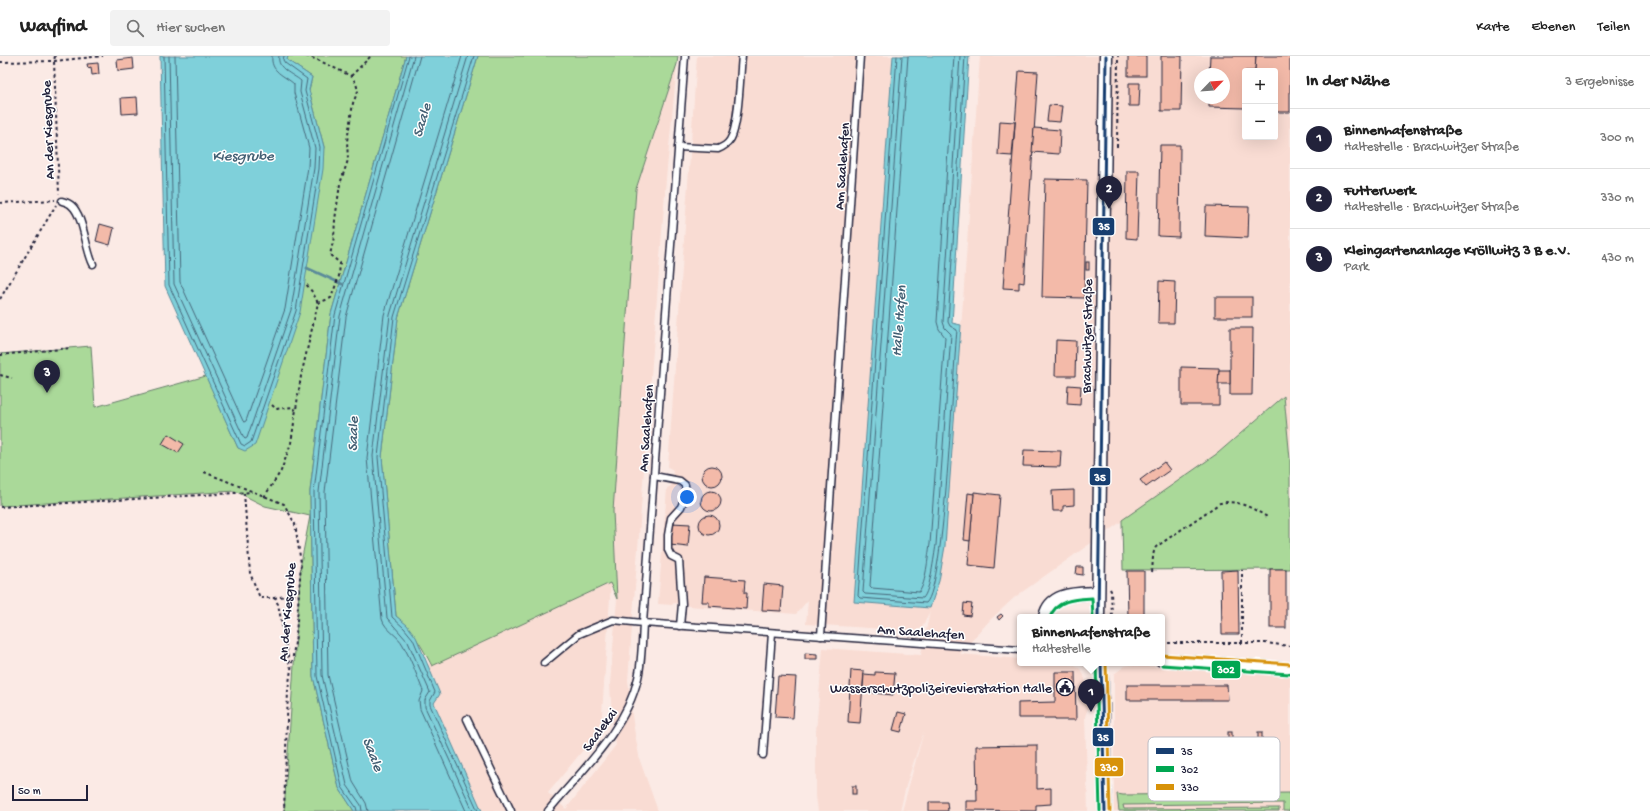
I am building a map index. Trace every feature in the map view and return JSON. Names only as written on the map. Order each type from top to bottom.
[{"type":"street","name":"Brachwitzer Straße","points":[[1098,614],[1097,592],[1106,56]]},
{"type":"street","points":[[1046,614],[1056,600],[1063,596],[1097,592]]},
{"type":"street","points":[[1165,660],[1290,670]]},
{"type":"street","points":[[1101,666],[1105,811]]},
{"type":"lane","name":"Am Saalehafen","points":[[685,56],[643,623],[1017,650]]},
{"type":"lane","points":[[678,146],[718,149],[723,147],[731,140],[735,126],[742,56]]},
{"type":"lane","name":"Am Saalehafen","points":[[821,636],[860,56]]},
{"type":"lane","points":[[61,200],[71,205],[78,216],[86,238],[88,254],[93,264]]},
{"type":"lane","points":[[654,476],[680,481],[685,485],[686,494],[681,507],[671,518],[668,535],[668,550],[671,556],[679,560],[682,604],[680,626]]},
{"type":"lane","points":[[544,663],[579,634],[612,620],[643,623]]},
{"type":"lane","name":"Saalekai","points":[[548,811],[621,722],[631,701],[638,678],[643,623]]},
{"type":"lane","points":[[763,755],[772,632]]},
{"type":"lane","points":[[467,719],[511,811]]},
{"type":"path","name":"An der Kiesgrube","points":[[0,299],[61,200],[54,61],[55,56]]},
{"type":"path","name":"An der Kiesgrube","points":[[54,61],[103,56]]},
{"type":"path","points":[[306,56],[318,60],[351,76],[356,83],[358,91],[353,103],[348,141],[348,160],[340,184],[334,237],[330,255],[340,263],[338,280],[331,298],[318,303]]},
{"type":"path","points":[[351,76],[371,56]]},
{"type":"path","points":[[0,62],[54,61]]},
{"type":"path","name":"An der Kiesgrube","points":[[0,203],[61,200]]},
{"type":"path","points":[[264,497],[281,471],[291,443],[301,376],[318,303],[306,284]]},
{"type":"path","points":[[0,355],[71,348]]},
{"type":"path","points":[[0,376],[12,378]]},
{"type":"path","points":[[272,405],[276,409],[293,407],[296,412]]},
{"type":"path","name":"An der Kiesgrube","points":[[204,472],[284,504],[295,524],[301,563],[299,595],[288,690],[284,811]]},
{"type":"path","points":[[0,508],[253,492]]},
{"type":"path","points":[[244,493],[250,573],[260,598],[299,595]]},
{"type":"path","points":[[1152,572],[1154,549],[1220,503],[1229,501],[1238,503],[1253,508],[1269,518]]},
{"type":"path","points":[[1242,570],[1242,643]]},
{"type":"path","points":[[274,598],[278,604],[290,670]]},
{"type":"path","points":[[1165,643],[1242,643],[1290,646]]},
{"type":"shaded area","points":[[697,56],[893,56],[854,602],[930,608],[939,581],[962,315],[980,56],[1290,56],[1290,459],[1284,396],[1218,453],[1015,597],[990,620],[960,654],[1017,659],[1017,666],[1074,666],[1079,668],[1083,673],[1088,689],[1088,707],[1085,717],[1088,811],[902,811],[924,731],[907,782],[900,811],[818,811],[816,796],[816,732],[823,648],[921,655],[930,611],[922,627],[917,631],[806,624],[808,600],[796,614],[688,606],[674,603],[672,605],[658,604],[667,488],[671,486],[673,470],[668,467]]},
{"type":"shaded area","points":[[677,64],[666,179],[628,680],[633,723],[640,761],[658,811],[461,811],[401,676],[611,583],[601,728],[548,793],[566,809],[616,745],[612,717],[610,684],[617,599],[613,511],[636,189]]},
{"type":"shaded area","points":[[1125,666],[1145,666],[1290,676],[1290,811],[1114,811],[1114,674]]},
{"type":"green space","points":[[288,56],[406,56],[331,314],[310,491],[313,676],[339,788],[354,811],[284,811],[301,563],[310,516],[265,506],[235,491],[0,506],[0,354],[91,346],[95,407],[206,376],[238,448],[254,445],[324,147],[309,90],[312,77],[287,60]]},
{"type":"green space","points":[[478,56],[678,56],[677,64],[636,189],[613,511],[617,599],[610,583],[432,666],[412,633],[396,616],[382,457],[398,318]]},
{"type":"green space","points":[[1284,396],[1290,459],[1290,569],[1123,570],[1122,520],[1218,453]]},
{"type":"green space","points":[[1280,793],[1290,793],[1290,811],[1283,811],[1283,803],[1123,805],[1124,809],[1279,808],[1279,811],[1119,811],[1117,794],[1148,795],[1148,801],[1280,801]]},
{"type":"water","name":"Kiesgrube","points":[[160,56],[288,56],[287,60],[312,77],[309,90],[324,147],[323,169],[300,312],[255,445],[245,451],[238,448],[165,286]]},
{"type":"water","name":"Saale","points":[[406,56],[478,56],[398,318],[382,457],[396,616],[407,625],[416,637],[440,694],[434,703],[482,811],[354,811],[339,788],[313,676],[310,492],[331,314]]},
{"type":"water","name":"Halle Hafen","points":[[893,56],[969,56],[952,323],[961,325],[945,546],[939,581],[930,608],[854,602]]},
{"type":"building","points":[[1128,56],[1146,56],[1146,76],[1128,76]]},
{"type":"building","points":[[1161,56],[1182,56],[1181,111],[1161,111]]},
{"type":"building","points":[[1210,56],[1256,56],[1255,68],[1242,68],[1242,108],[1209,107],[1209,104],[1230,104],[1230,68],[1209,68]]},
{"type":"building","points":[[1256,56],[1290,56],[1290,112],[1278,112],[1278,68],[1255,68]]},
{"type":"building","points":[[133,58],[134,69],[118,71],[117,60]]},
{"type":"building","points":[[98,63],[99,74],[92,75],[91,67],[88,68],[87,64]]},
{"type":"building","points":[[1019,71],[1038,72],[1024,283],[1019,282],[1019,289],[1003,288]]},
{"type":"building","points":[[1129,83],[1140,83],[1139,106],[1129,106]]},
{"type":"building","points":[[137,97],[138,113],[122,114],[121,98]]},
{"type":"building","points":[[1049,105],[1062,106],[1060,122],[1047,121]]},
{"type":"building","points":[[1000,121],[1015,122],[1012,156],[998,155]]},
{"type":"building","points":[[1034,128],[1060,130],[1059,154],[1032,152]]},
{"type":"building","points":[[1160,145],[1180,145],[1179,237],[1158,236]]},
{"type":"building","points":[[1127,171],[1139,171],[1137,239],[1126,238]]},
{"type":"building","points":[[1045,179],[1087,180],[1084,298],[1042,297]]},
{"type":"building","points":[[1206,206],[1249,207],[1248,238],[1205,236]]},
{"type":"building","points":[[100,224],[114,228],[110,245],[96,241]]},
{"type":"building","points":[[1086,262],[1089,262],[1089,270],[1086,270]]},
{"type":"building","points":[[1159,281],[1175,282],[1174,323],[1158,323]]},
{"type":"building","points":[[1215,297],[1252,297],[1252,317],[1215,317]]},
{"type":"building","points":[[1230,328],[1253,328],[1252,395],[1230,395]]},
{"type":"building","points":[[1056,340],[1076,341],[1075,376],[1055,376]]},
{"type":"building","points":[[1181,367],[1219,368],[1219,405],[1181,405]]},
{"type":"building","points":[[1219,370],[1230,370],[1230,384],[1218,384]]},
{"type":"building","points":[[1068,385],[1081,386],[1080,405],[1067,404]]},
{"type":"building","points":[[168,434],[184,444],[178,453],[162,444]]},
{"type":"building","points":[[1024,450],[1061,451],[1060,467],[1023,466]]},
{"type":"building","points":[[1164,462],[1170,470],[1146,487],[1140,480]]},
{"type":"building","points":[[708,466],[716,466],[722,472],[722,480],[716,486],[708,486],[702,480],[702,472]]},
{"type":"building","points":[[1074,490],[1074,505],[1063,506],[1063,511],[1053,511],[1052,491]]},
{"type":"building","points":[[707,491],[715,491],[721,497],[721,505],[715,511],[707,511],[701,505],[701,497]]},
{"type":"building","points":[[974,492],[1000,495],[994,568],[968,565]]},
{"type":"building","points":[[968,493],[974,494],[970,541],[964,540]]},
{"type":"building","points":[[705,515],[713,515],[719,521],[719,529],[713,535],[705,535],[699,529],[699,521]]},
{"type":"building","points":[[672,523],[690,524],[688,547],[670,545]]},
{"type":"building","points":[[1077,567],[1083,567],[1083,575],[1076,574]]},
{"type":"building","points":[[1270,569],[1286,569],[1286,628],[1270,628]]},
{"type":"building","points":[[1238,570],[1239,634],[1222,634],[1221,571]]},
{"type":"building","points":[[1127,571],[1144,571],[1144,614],[1128,614]]},
{"type":"building","points":[[704,577],[745,580],[744,593],[747,593],[746,609],[709,606],[709,602],[702,602]]},
{"type":"building","points":[[764,584],[783,586],[781,611],[762,610]]},
{"type":"building","points":[[964,603],[972,604],[970,616],[963,615]]},
{"type":"building","points":[[1001,614],[1003,616],[999,620],[997,617]]},
{"type":"building","points":[[805,653],[817,654],[817,659],[805,659]]},
{"type":"building","points":[[851,670],[864,671],[860,723],[848,722]]},
{"type":"building","points":[[875,672],[895,673],[893,695],[873,693],[873,689],[863,688],[864,674],[875,675]]},
{"type":"building","name":"Wasserschutzpolizeirevierstation Halle","points":[[1055,672],[1075,672],[1076,720],[1055,720],[1055,718],[1018,718],[1018,703],[1055,702]]},
{"type":"building","points":[[778,676],[796,677],[793,718],[775,717]]},
{"type":"building","points":[[1127,685],[1227,685],[1228,700],[1127,700]]},
{"type":"building","points":[[898,712],[906,714],[901,732],[893,730]]},
{"type":"building","points":[[1228,732],[1232,732],[1232,737],[1228,737]]},
{"type":"building","points":[[1258,732],[1262,732],[1262,737],[1258,737]]},
{"type":"building","points":[[1037,745],[1037,789],[1051,788],[1051,804],[1036,805],[1036,811],[966,810],[966,801],[977,801],[976,746]]},
{"type":"building","points":[[852,786],[856,786],[856,794],[852,794]]},
{"type":"building","points":[[929,802],[947,802],[948,811],[929,811]]},
{"type":"waterway","points":[[307,268],[342,284]]},
{"type":"transit line","name":"35","points":[[1098,614],[1106,56]]},
{"type":"transit line","name":"302","points":[[1052,614],[1062,603],[1092,598],[1093,614]]},
{"type":"transit line","name":"330","points":[[1165,655],[1290,664]]},
{"type":"transit line","name":"302","points":[[1165,665],[1290,674]]},
{"type":"transit line","name":"302","points":[[1096,666],[1100,811]]},
{"type":"transit line","name":"35","points":[[1101,666],[1105,811]]},
{"type":"transit line","name":"330","points":[[1106,666],[1110,811]]},
{"type":"place","name":"Futterwerk","points":[[1109,209]]},
{"type":"place","name":"Kleingartenanlage Kröllwitz 3 B e.V.","points":[[47,393]]},
{"type":"place","name":"Wasserschutzpolizeirevierstation Halle","points":[[1065,687]]},
{"type":"place","name":"Binnenhafenstraße","points":[[1091,712]]}]
